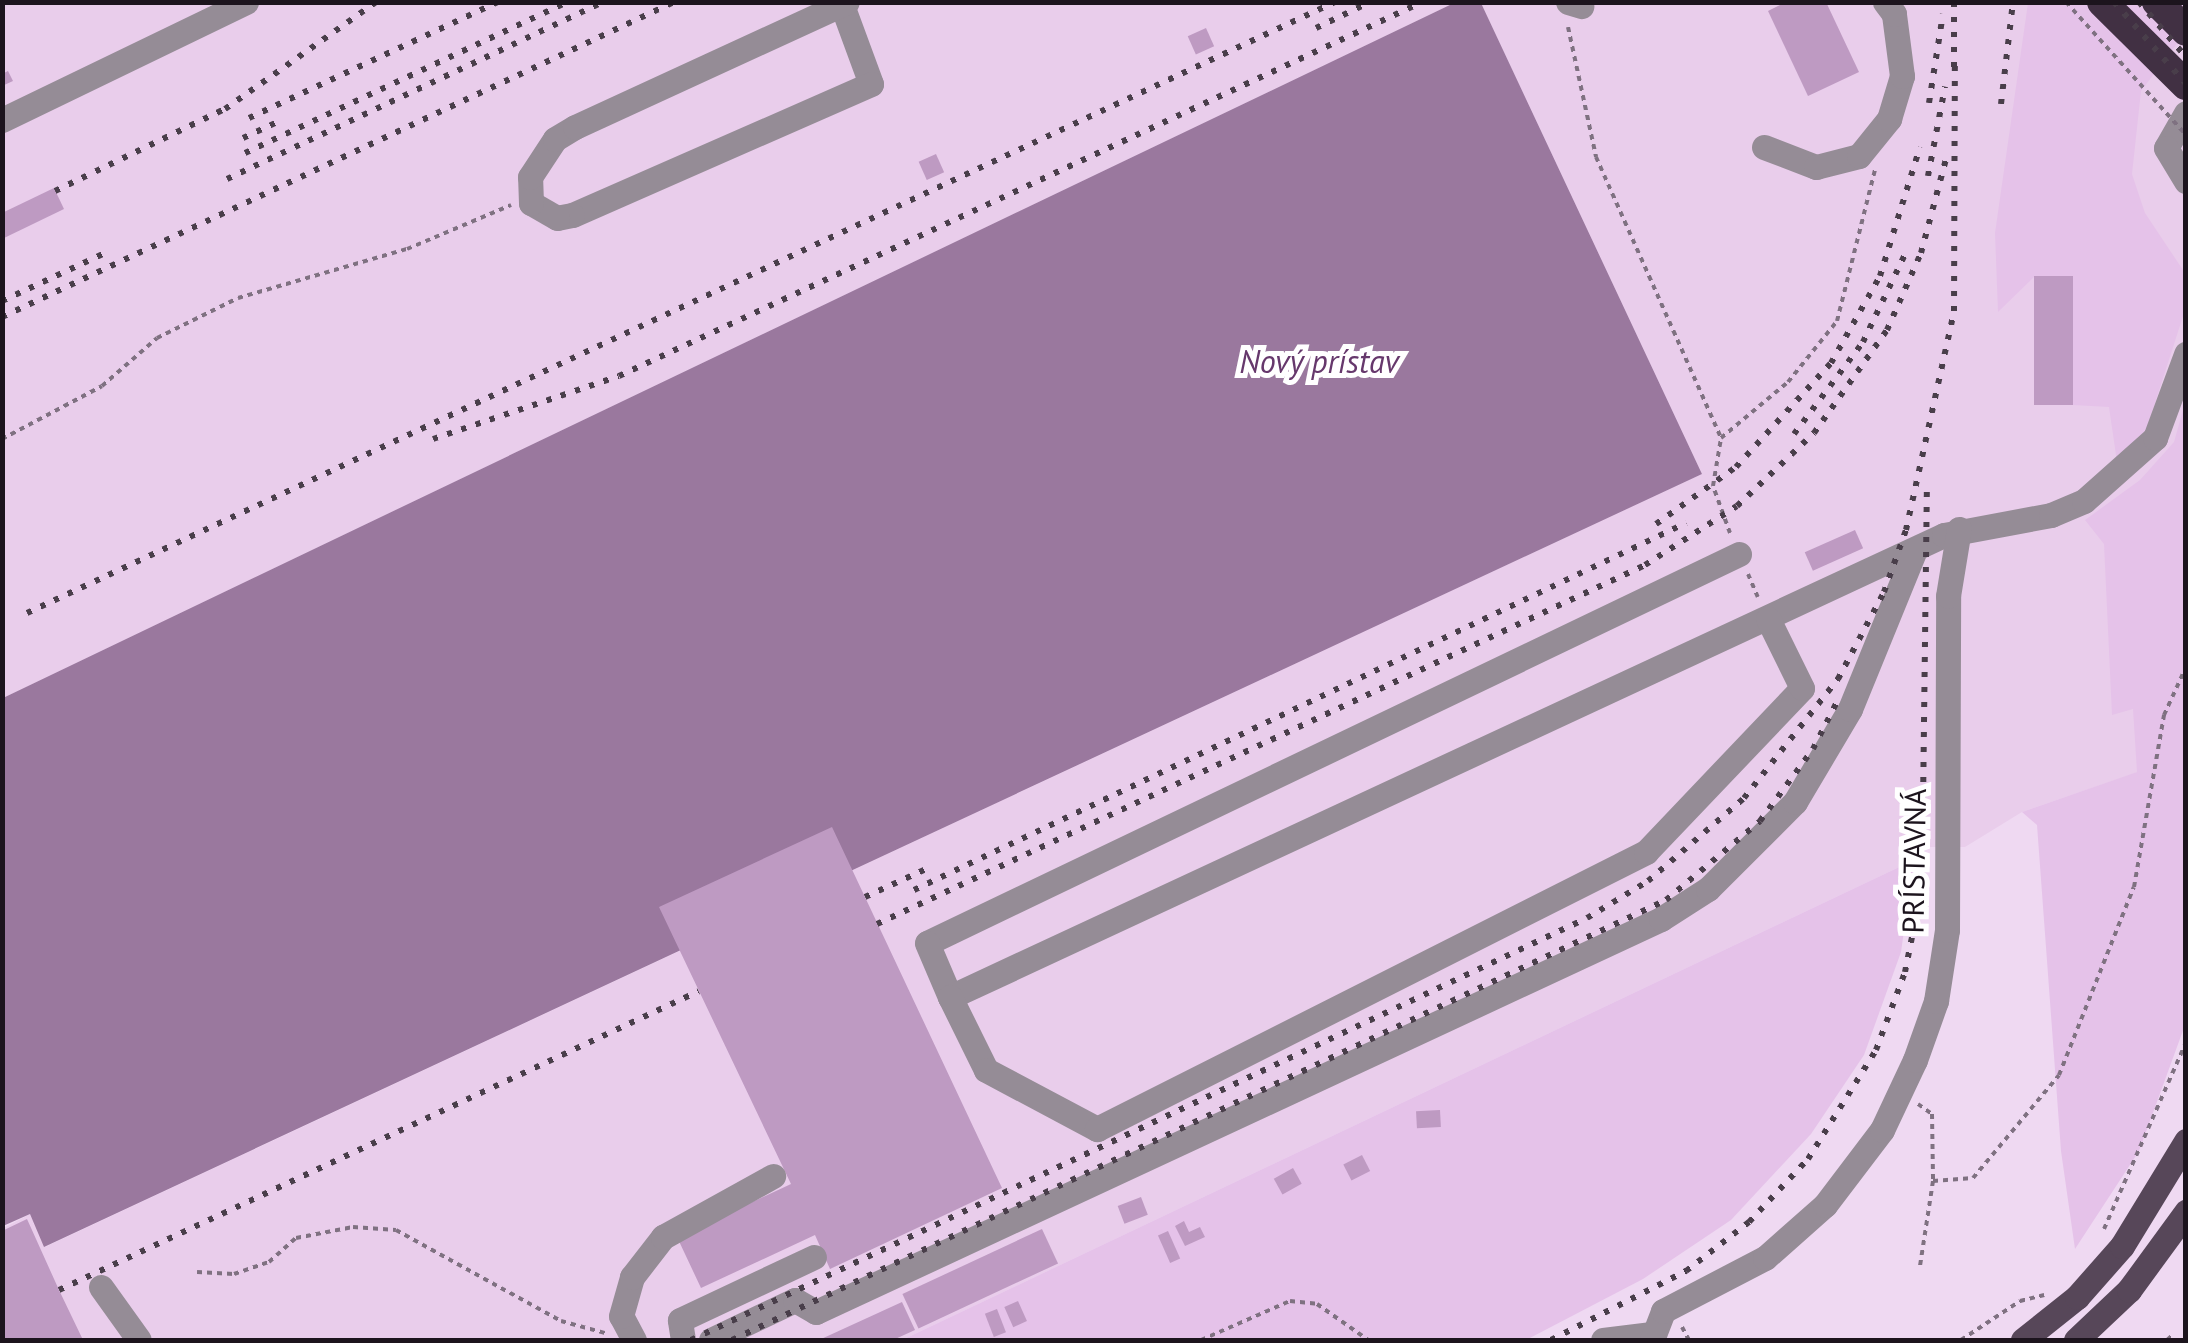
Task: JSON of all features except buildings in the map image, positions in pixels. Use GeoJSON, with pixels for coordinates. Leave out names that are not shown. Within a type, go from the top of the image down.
{"type":"FeatureCollection","features":[{"type":"Feature","properties":{"kind":"highway"},"geometry":{"type":"LineString","coordinates":[[2102,2],[2186,85]]}},
{"type":"Feature","properties":{"kind":"highway"},"geometry":{"type":"LineString","coordinates":[[2157,2],[2186,31]]}},
{"type":"Feature","properties":{"kind":"main road"},"geometry":{"type":"LineString","coordinates":[[2023,1340],[2077,1297],[2122,1246],[2186,1141]]}},
{"type":"Feature","properties":{"kind":"main road"},"geometry":{"type":"LineString","coordinates":[[2076,1340],[2128,1290],[2186,1212]]}},
{"type":"Feature","properties":{"kind":"street"},"geometry":{"type":"LineString","coordinates":[[2,120],[246,2]]}},
{"type":"Feature","properties":{"kind":"street"},"geometry":{"type":"LineString","coordinates":[[1764,147],[1816,167],[1858,156],[1889,120],[1902,76],[1894,14],[1884,2]]}},
{"type":"Feature","properties":{"kind":"street"},"geometry":{"type":"LineString","coordinates":[[844,4],[871,84],[572,215],[540,212],[531,190],[538,158],[576,127],[844,4]]}},
{"type":"Feature","properties":{"kind":"street"},"geometry":{"type":"LineString","coordinates":[[2186,113],[2166,148],[2186,181]]}},
{"type":"Feature","properties":{"kind":"street"},"geometry":{"type":"LineString","coordinates":[[950,996],[1960,529],[2052,515],[2122,473],[2155,438],[2186,354]]}},
{"type":"Feature","properties":{"kind":"street","name":"PRÍSTAVNÁ"},"geometry":{"type":"LineString","coordinates":[[1603,1340],[1652,1337],[1664,1312],[1715,1288],[1801,1230],[1864,1156],[1902,1092],[1936,1001],[1947,930],[1948,596],[1960,529]]}},
{"type":"Feature","properties":{"kind":"street"},"geometry":{"type":"LineString","coordinates":[[711,1340],[795,1300],[816,1312],[1662,919],[1708,889],[1795,802],[1850,708],[1915,550]]}},
{"type":"Feature","properties":{"kind":"street"},"geometry":{"type":"LineString","coordinates":[[1739,554],[926,943],[986,1070],[1098,1130],[1646,852],[1802,688],[1768,619]]}},
{"type":"Feature","properties":{"kind":"street"},"geometry":{"type":"LineString","coordinates":[[632,1337],[621,1316],[632,1277],[663,1237],[773,1176]]}},
{"type":"Feature","properties":{"kind":"street"},"geometry":{"type":"LineString","coordinates":[[683,1340],[680,1320],[814,1256]]}},
{"type":"Feature","properties":{"kind":"street"},"geometry":{"type":"LineString","coordinates":[[101,1287],[139,1340]]}},
{"type":"Feature","properties":{"kind":"path"},"geometry":{"type":"LineString","coordinates":[[2066,2],[2186,136]]}},
{"type":"Feature","properties":{"kind":"path"},"geometry":{"type":"LineString","coordinates":[[1572,9],[1596,158],[1721,438],[1713,486],[1768,619]]}},
{"type":"Feature","properties":{"kind":"path"},"geometry":{"type":"LineString","coordinates":[[1721,438],[1788,382],[1838,321],[1876,166]]}},
{"type":"Feature","properties":{"kind":"path"},"geometry":{"type":"LineString","coordinates":[[2,438],[102,386],[158,338],[238,298],[479,222],[531,190]]}},
{"type":"Feature","properties":{"kind":"path"},"geometry":{"type":"LineString","coordinates":[[1933,1182],[1973,1178],[2059,1075],[2134,887],[2164,715],[2186,667]]}},
{"type":"Feature","properties":{"kind":"path"},"geometry":{"type":"LineString","coordinates":[[2100,1239],[2186,1042]]}},
{"type":"Feature","properties":{"kind":"path"},"geometry":{"type":"LineString","coordinates":[[1902,1092],[1932,1114],[1933,1182],[1920,1266]]}},
{"type":"Feature","properties":{"kind":"path"},"geometry":{"type":"LineString","coordinates":[[197,1272],[234,1274],[268,1262],[296,1238],[353,1226],[396,1230],[562,1320],[594,1332],[632,1337]]}},
{"type":"Feature","properties":{"kind":"path"},"geometry":{"type":"LineString","coordinates":[[1962,1340],[2020,1301],[2044,1294]]}},
{"type":"Feature","properties":{"kind":"path"},"geometry":{"type":"LineString","coordinates":[[1201,1340],[1290,1301],[1316,1304],[1368,1340]]}},
{"type":"Feature","properties":{"kind":"path"},"geometry":{"type":"LineString","coordinates":[[2167,1340],[2174,1334]]}},
{"type":"Feature","properties":{"kind":"shaded area"},"geometry":{"type":"Polygon","coordinates":[[[3,3],[1454,3],[3,698],[3,3]]]}},
{"type":"Feature","properties":{"kind":"shaded area"},"geometry":{"type":"Polygon","coordinates":[[[1481,3],[2185,3],[2185,506],[2122,531],[2138,772],[2022,812],[1965,847],[1914,847],[1914,860],[902,1340],[3,1340],[2,1229],[30,1214],[45,1247],[1702,474],[1481,3]]]}},
{"type":"Feature","properties":{"kind":"shaded area"},"geometry":{"type":"Polygon","coordinates":[[[2028,3],[2185,3],[2185,33],[2141,91],[2132,174],[2145,213],[2185,273],[2185,310],[2147,428],[2117,462],[2109,407],[2073,405],[2073,277],[2034,277],[1998,312],[1995,233],[2028,3]]]}},
{"type":"Feature","properties":{"kind":"shaded area"},"geometry":{"type":"Polygon","coordinates":[[[2185,403],[2185,1025],[2139,1151],[2075,1249],[2061,1151],[2037,825],[2022,812],[2137,772],[2133,709],[2112,715],[2104,544],[2085,520],[2140,480],[2174,442],[2185,403]]]}},
{"type":"Feature","properties":{"kind":"shaded area"},"geometry":{"type":"Polygon","coordinates":[[[1914,860],[1901,952],[1864,1055],[1811,1134],[1731,1220],[1643,1279],[1526,1340],[902,1340],[1914,860]]]}},
{"type":"Feature","properties":{"kind":"water","name":"Nový prístav"},"geometry":{"type":"Polygon","coordinates":[[[1454,3],[1481,3],[1702,474],[44,1247],[30,1214],[3,1226],[3,698],[1454,3]]]}},
{"type":"Feature","properties":{"kind":"railway"},"geometry":{"type":"LineString","coordinates":[[55,191],[225,109],[376,2]]}},
{"type":"Feature","properties":{"kind":"railway"},"geometry":{"type":"LineString","coordinates":[[249,118],[498,2]]}},
{"type":"Feature","properties":{"kind":"railway"},"geometry":{"type":"LineString","coordinates":[[245,153],[567,2]]}},
{"type":"Feature","properties":{"kind":"railway"},"geometry":{"type":"LineString","coordinates":[[227,179],[603,2]]}},
{"type":"Feature","properties":{"kind":"railway"},"geometry":{"type":"LineString","coordinates":[[2,317],[674,2]]}},
{"type":"Feature","properties":{"kind":"railway"},"geometry":{"type":"LineString","coordinates":[[27,613],[1335,2]]}},
{"type":"Feature","properties":{"kind":"railway"},"geometry":{"type":"LineString","coordinates":[[1316,28],[1370,2]]}},
{"type":"Feature","properties":{"kind":"railway"},"geometry":{"type":"LineString","coordinates":[[433,439],[619,376],[1422,2]]}},
{"type":"Feature","properties":{"kind":"railway"},"geometry":{"type":"LineString","coordinates":[[1954,2],[1954,71]]}},
{"type":"Feature","properties":{"kind":"railway"},"geometry":{"type":"LineString","coordinates":[[2001,104],[2013,2]]}},
{"type":"Feature","properties":{"kind":"railway"},"geometry":{"type":"LineString","coordinates":[[2114,2],[2186,84]]}},
{"type":"Feature","properties":{"kind":"railway"},"geometry":{"type":"LineString","coordinates":[[2139,2],[2186,57]]}},
{"type":"Feature","properties":{"kind":"railway"},"geometry":{"type":"LineString","coordinates":[[1929,103],[1943,14]]}},
{"type":"Feature","properties":{"kind":"railway"},"geometry":{"type":"LineString","coordinates":[[691,1340],[1587,918],[1648,881],[1744,798],[1838,679],[1884,592],[1906,530],[1954,311],[1955,57]]}},
{"type":"Feature","properties":{"kind":"railway"},"geometry":{"type":"LineString","coordinates":[[1928,176],[1945,87]]}},
{"type":"Feature","properties":{"kind":"railway"},"geometry":{"type":"LineString","coordinates":[[243,138],[279,121]]}},
{"type":"Feature","properties":{"kind":"railway"},"geometry":{"type":"LineString","coordinates":[[1656,524],[1736,467],[1831,363],[1880,276],[1920,147]]}},
{"type":"Feature","properties":{"kind":"railway"},"geometry":{"type":"LineString","coordinates":[[877,924],[1645,565],[1737,506],[1814,433],[1887,330],[1921,253],[1947,155]]}},
{"type":"Feature","properties":{"kind":"railway"},"geometry":{"type":"LineString","coordinates":[[1794,434],[1863,342],[1908,248]]}},
{"type":"Feature","properties":{"kind":"railway"},"geometry":{"type":"LineString","coordinates":[[2,301],[107,252]]}},
{"type":"Feature","properties":{"kind":"railway"},"geometry":{"type":"LineString","coordinates":[[1551,1340],[1686,1271],[1749,1222],[1808,1159],[1876,1050],[1905,972],[1922,887],[1927,486]]}},
{"type":"Feature","properties":{"kind":"railway"},"geometry":{"type":"LineString","coordinates":[[914,890],[1686,523]]}},
{"type":"Feature","properties":{"kind":"railway"},"geometry":{"type":"LineString","coordinates":[[732,1340],[1666,900],[1760,821],[1813,749],[1839,698]]}},
{"type":"Feature","properties":{"kind":"railway"},"geometry":{"type":"LineString","coordinates":[[865,897],[928,868]]}},
{"type":"Feature","properties":{"kind":"railway"},"geometry":{"type":"LineString","coordinates":[[59,1290],[699,991]]}}]}
